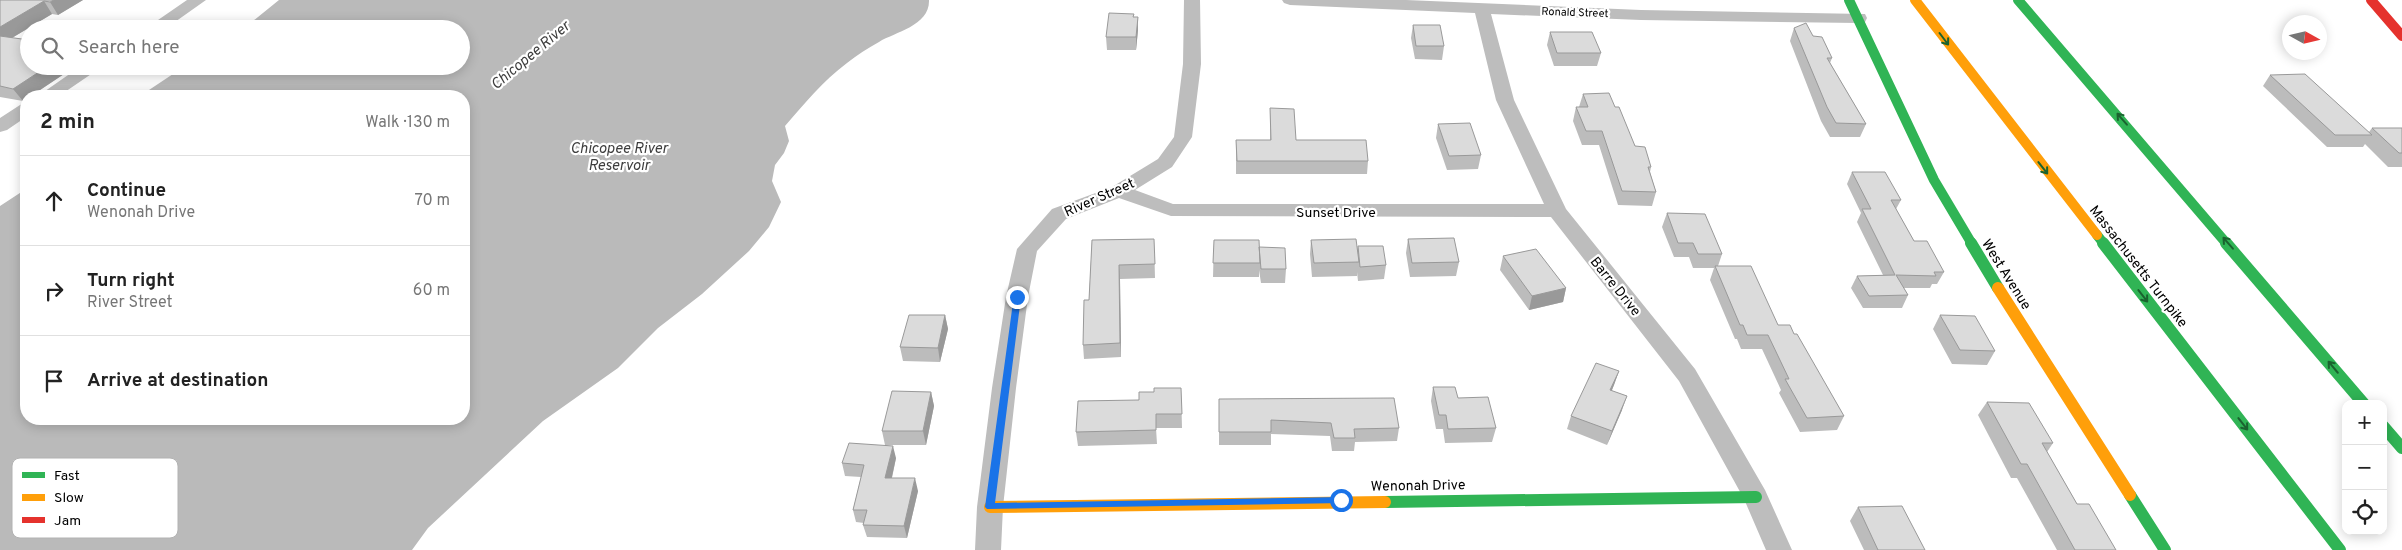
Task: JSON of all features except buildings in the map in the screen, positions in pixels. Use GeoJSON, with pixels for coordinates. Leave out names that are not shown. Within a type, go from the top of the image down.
{"type":"FeatureCollection","features":[{"type":"Feature","properties":{"kind":"main road","name":"West Avenue"},"geometry":{"type":"LineString","coordinates":[[1849,0],[1934,180],[1979,259],[2165,550]]}},
{"type":"Feature","properties":{"kind":"main road","name":"Massachusetts Turnpike"},"geometry":{"type":"LineString","coordinates":[[1915,0],[2340,550]]}},
{"type":"Feature","properties":{"kind":"main road"},"geometry":{"type":"LineString","coordinates":[[2018,0],[2361,400]]}},
{"type":"Feature","properties":{"kind":"main road"},"geometry":{"type":"LineString","coordinates":[[2371,0],[2402,36]]}},
{"type":"Feature","properties":{"kind":"main road"},"geometry":{"type":"LineString","coordinates":[[2387,431],[2402,448]]}},
{"type":"Feature","properties":{"kind":"main road","name":"Wenonah Drive"},"geometry":{"type":"LineString","coordinates":[[990,507],[1756,496]]}},
{"type":"Feature","properties":{"kind":"street"},"geometry":{"type":"LineString","coordinates":[[167,20],[198,0]]}},
{"type":"Feature","properties":{"kind":"street","name":"River Street"},"geometry":{"type":"LineString","coordinates":[[988,550],[990,507],[1004,388],[1017,297],[1027,249],[1060,214],[1119,191],[1165,163],[1183,137],[1192,64],[1192,0]]}},
{"type":"Feature","properties":{"kind":"street","name":"Ronald Street"},"geometry":{"type":"LineString","coordinates":[[1290,0],[1641,15],[1859,18]]}},
{"type":"Feature","properties":{"kind":"street","name":"Barre Drive"},"geometry":{"type":"LineString","coordinates":[[1482,9],[1505,100],[1557,211],[1686,375],[1756,496],[1779,550]]}},
{"type":"Feature","properties":{"kind":"street"},"geometry":{"type":"LineString","coordinates":[[56,90],[80,75]]}},
{"type":"Feature","properties":{"kind":"street"},"geometry":{"type":"LineString","coordinates":[[0,126],[20,113]]}},
{"type":"Feature","properties":{"kind":"street","name":"Sunset Drive"},"geometry":{"type":"LineString","coordinates":[[1119,191],[1171,210],[1557,211]]}},
{"type":"Feature","properties":{"kind":"water","name":"Chicopee River Reservoir"},"geometry":{"type":"Polygon","coordinates":[[[279,0],[929,0],[928,9],[918,22],[875,44],[838,70],[785,126],[789,141],[784,153],[775,165],[772,181],[781,202],[769,227],[749,251],[702,294],[658,328],[618,368],[543,421],[428,528],[412,550],[0,550],[0,206],[20,193],[20,425],[470,425],[470,90],[149,90],[172,75],[470,75],[470,20],[254,20],[279,0]]]}},
{"type":"Feature","properties":{"kind":"traffic: fast"},"geometry":{"type":"LineString","coordinates":[[1849,0],[1934,180],[1998,288]]}},
{"type":"Feature","properties":{"kind":"traffic: fast"},"geometry":{"type":"LineString","coordinates":[[2018,0],[2361,400]]}},
{"type":"Feature","properties":{"kind":"traffic: fast"},"geometry":{"type":"LineString","coordinates":[[2097,235],[2340,550]]}},
{"type":"Feature","properties":{"kind":"traffic: fast"},"geometry":{"type":"LineString","coordinates":[[2387,431],[2402,448]]}},
{"type":"Feature","properties":{"kind":"traffic: fast"},"geometry":{"type":"LineString","coordinates":[[2130,495],[2165,550]]}},
{"type":"Feature","properties":{"kind":"traffic: fast"},"geometry":{"type":"LineString","coordinates":[[1385,502],[1756,497]]}},
{"type":"Feature","properties":{"kind":"traffic: slow"},"geometry":{"type":"LineString","coordinates":[[1915,0],[2097,235]]}},
{"type":"Feature","properties":{"kind":"traffic: slow"},"geometry":{"type":"LineString","coordinates":[[1998,288],[2130,495]]}},
{"type":"Feature","properties":{"kind":"traffic: slow"},"geometry":{"type":"LineString","coordinates":[[990,507],[1385,502]]}},
{"type":"Feature","properties":{"kind":"traffic: jam"},"geometry":{"type":"LineString","coordinates":[[2371,0],[2402,36]]}},
{"type":"Feature","properties":{"kind":"route"},"geometry":{"type":"LineString","coordinates":[[1017,297],[990,507],[1341,500]]}},
{"type":"Feature","properties":{"kind":"water label","name":"Chicopee River"},"geometry":{"type":"Point","coordinates":[530,55]}}]}
